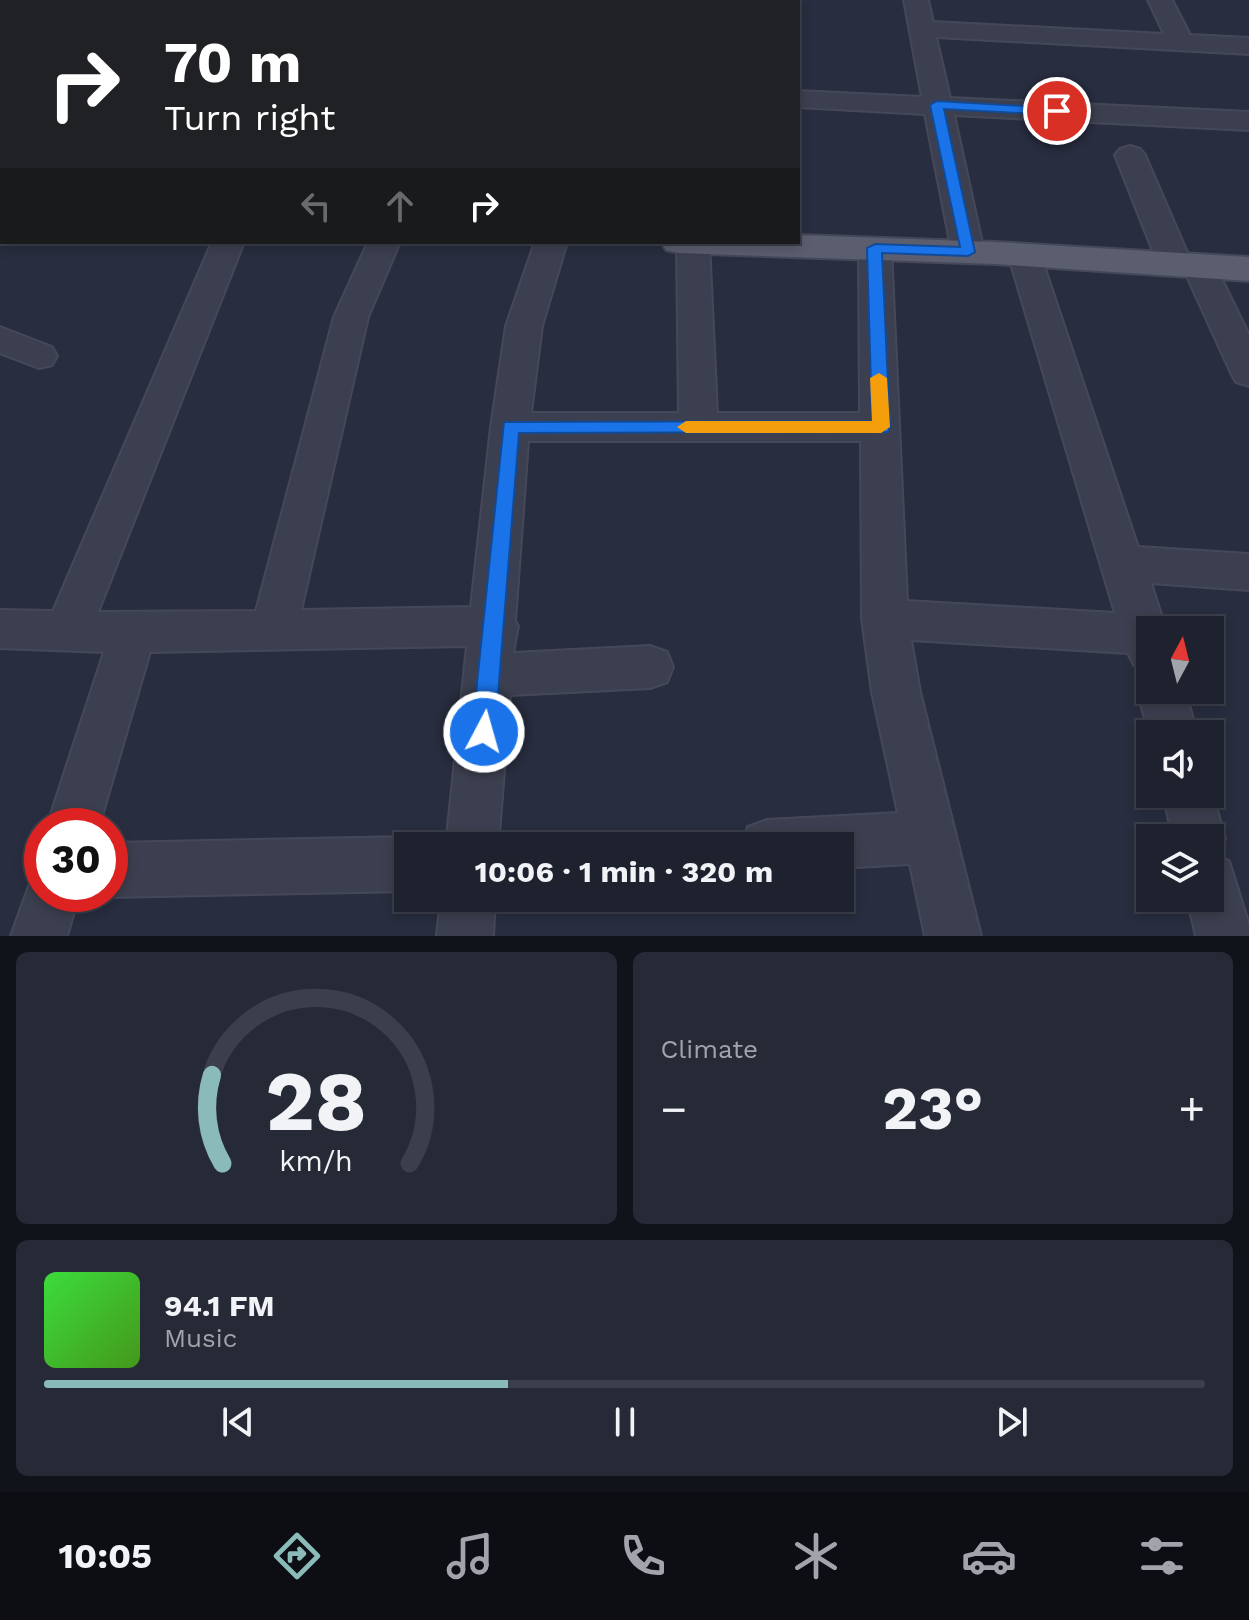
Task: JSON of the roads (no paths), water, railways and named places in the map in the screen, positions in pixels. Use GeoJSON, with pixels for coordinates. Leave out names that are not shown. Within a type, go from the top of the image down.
{"type":"FeatureCollection","features":[{"type":"Feature","properties":{"kind":"main road"},"geometry":{"type":"LineString","coordinates":[[769,244],[1024,254],[1249,269]]}},
{"type":"Feature","properties":{"kind":"street"},"geometry":{"type":"LineString","coordinates":[[916,0],[968,252]]}},
{"type":"Feature","properties":{"kind":"street"},"geometry":{"type":"LineString","coordinates":[[1160,0],[1181,42]]}},
{"type":"Feature","properties":{"kind":"street"},"geometry":{"type":"LineString","coordinates":[[922,29],[1249,46]]}},
{"type":"Feature","properties":{"kind":"street"},"geometry":{"type":"LineString","coordinates":[[800,99],[1249,121]]}},
{"type":"Feature","properties":{"kind":"street"},"geometry":{"type":"LineString","coordinates":[[1130,155],[1187,265],[1249,373]]}},
{"type":"Feature","properties":{"kind":"street"},"geometry":{"type":"LineString","coordinates":[[67,632],[227,244]]}},
{"type":"Feature","properties":{"kind":"street"},"geometry":{"type":"LineString","coordinates":[[273,631],[351,317],[383,244]]}},
{"type":"Feature","properties":{"kind":"street"},"geometry":{"type":"LineString","coordinates":[[473,832],[495,626],[510,427],[524,326],[550,244]]}},
{"type":"Feature","properties":{"kind":"street"},"geometry":{"type":"LineString","coordinates":[[693,244],[698,427]]}},
{"type":"Feature","properties":{"kind":"street"},"geometry":{"type":"LineString","coordinates":[[875,248],[885,619],[896,692],[953,936]]}},
{"type":"Feature","properties":{"kind":"street"},"geometry":{"type":"LineString","coordinates":[[1024,254],[1138,616]]}},
{"type":"Feature","properties":{"kind":"street"},"geometry":{"type":"LineString","coordinates":[[0,339],[39,356]]}},
{"type":"Feature","properties":{"kind":"street"},"geometry":{"type":"LineString","coordinates":[[510,427],[881,427]]}},
{"type":"Feature","properties":{"kind":"street"},"geometry":{"type":"LineString","coordinates":[[1122,564],[1249,572]]}},
{"type":"Feature","properties":{"kind":"street"},"geometry":{"type":"LineString","coordinates":[[885,619],[1136,642]]}},
{"type":"Feature","properties":{"kind":"street"},"geometry":{"type":"LineString","coordinates":[[0,629],[133,633],[495,626]]}},
{"type":"Feature","properties":{"kind":"street"},"geometry":{"type":"LineString","coordinates":[[79,808],[133,633]]}},
{"type":"Feature","properties":{"kind":"street"},"geometry":{"type":"LineString","coordinates":[[489,675],[650,667]]}},
{"type":"Feature","properties":{"kind":"street"},"geometry":{"type":"LineString","coordinates":[[854,841],[930,837]]}},
{"type":"Feature","properties":{"kind":"street"},"geometry":{"type":"LineString","coordinates":[[128,870],[394,864]]}},
{"type":"Feature","properties":{"kind":"street"},"geometry":{"type":"LineString","coordinates":[[39,936],[46,912]]}},
{"type":"Feature","properties":{"kind":"street"},"geometry":{"type":"LineString","coordinates":[[465,936],[467,912]]}},
{"type":"Feature","properties":{"kind":"street"},"geometry":{"type":"LineString","coordinates":[[1218,912],[1224,936]]}}]}
